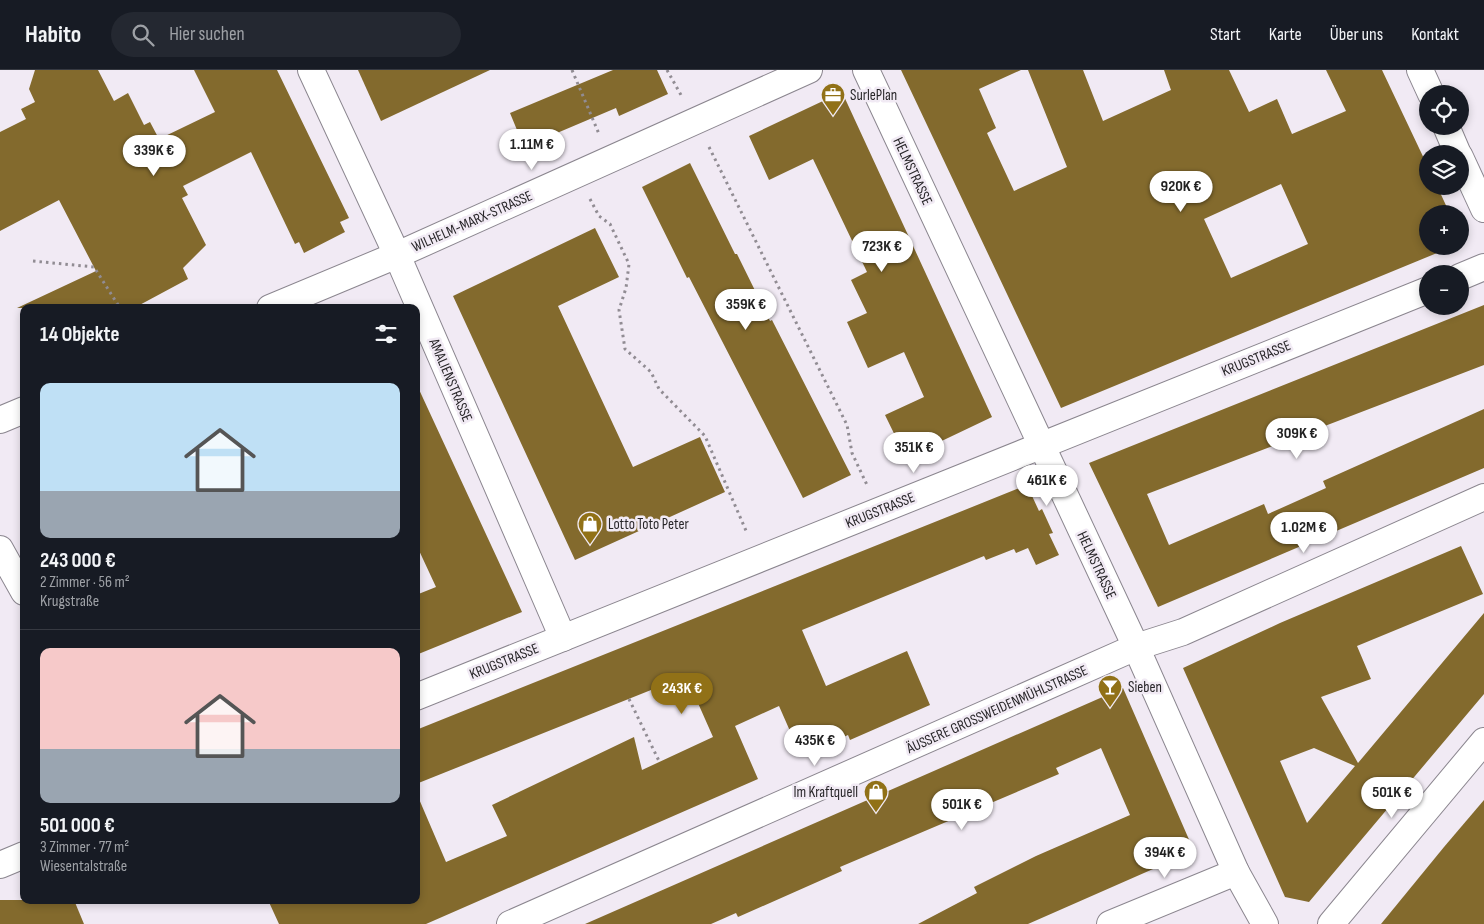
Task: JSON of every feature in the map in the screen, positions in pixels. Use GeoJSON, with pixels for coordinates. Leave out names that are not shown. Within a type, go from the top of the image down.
{"type":"FeatureCollection","features":[{"type":"Feature","properties":{"kind":"street","name":"AMALIENSTRASSE"},"geometry":{"type":"LineString","coordinates":[[311,70],[418,304]]}},
{"type":"Feature","properties":{"kind":"street","name":"WILHELM-MARX-STRASSE"},"geometry":{"type":"LineString","coordinates":[[280,304],[397,255],[809,70]]}},
{"type":"Feature","properties":{"kind":"street","name":"HELMSTRASSE"},"geometry":{"type":"LineString","coordinates":[[866,70],[1136,647],[1236,872],[1265,924]]}},
{"type":"Feature","properties":{"kind":"street"},"geometry":{"type":"LineString","coordinates":[[1420,70],[1427,85]]}},
{"type":"Feature","properties":{"kind":"street"},"geometry":{"type":"LineString","coordinates":[[1469,177],[1484,209]]}},
{"type":"Feature","properties":{"kind":"street"},"geometry":{"type":"LineString","coordinates":[[1469,273],[1484,267]]}},
{"type":"Feature","properties":{"kind":"street","name":"KRUGSTRASSE"},"geometry":{"type":"LineString","coordinates":[[420,695],[1419,294]]}},
{"type":"Feature","properties":{"kind":"street","name":"AMALIENSTRASSE"},"geometry":{"type":"LineString","coordinates":[[420,308],[563,638]]}},
{"type":"Feature","properties":{"kind":"street"},"geometry":{"type":"LineString","coordinates":[[0,420],[20,412]]}},
{"type":"Feature","properties":{"kind":"street","name":"ÄUSSERE GROSSWEIDENMÜHLSTRASSE"},"geometry":{"type":"LineString","coordinates":[[510,924],[1136,647],[1183,632],[1484,497]]}},
{"type":"Feature","properties":{"kind":"street"},"geometry":{"type":"LineString","coordinates":[[0,549],[20,585]]}},
{"type":"Feature","properties":{"kind":"street"},"geometry":{"type":"LineString","coordinates":[[1331,924],[1484,741]]}},
{"type":"Feature","properties":{"kind":"street"},"geometry":{"type":"LineString","coordinates":[[0,865],[20,857]]}},
{"type":"Feature","properties":{"kind":"street"},"geometry":{"type":"LineString","coordinates":[[1110,924],[1236,872]]}},
{"type":"Feature","properties":{"kind":"path"},"geometry":{"type":"LineString","coordinates":[[572,70],[609,160]]}},
{"type":"Feature","properties":{"kind":"path"},"geometry":{"type":"LineString","coordinates":[[696,120],[847,425],[856,461]]}},
{"type":"Feature","properties":{"kind":"path"},"geometry":{"type":"LineString","coordinates":[[577,174],[598,216],[610,224],[629,264],[626,288],[619,310],[625,349],[651,372],[659,389],[705,436],[758,559]]}},
{"type":"Feature","properties":{"kind":"path"},"geometry":{"type":"LineString","coordinates":[[33,261],[94,267],[117,304]]}},
{"type":"Feature","properties":{"kind":"path"},"geometry":{"type":"LineString","coordinates":[[629,699],[659,761]]}},
{"type":"Feature","properties":{"kind":"building"},"geometry":{"type":"Polygon","coordinates":[[[35,70],[98,70],[114,101],[128,93],[144,125],[150,122],[159,139],[215,112],[194,70],[277,70],[349,218],[340,222],[345,232],[304,253],[299,242],[295,244],[251,152],[183,186],[188,195],[182,198],[206,245],[183,268],[188,279],[141,304],[26,304],[96,271],[59,200],[0,231],[0,132],[26,119],[21,109],[35,102],[29,89],[35,70]]]}},
{"type":"Feature","properties":{"kind":"building"},"geometry":{"type":"Polygon","coordinates":[[[358,70],[490,70],[381,121],[358,70]]]}},
{"type":"Feature","properties":{"kind":"building"},"geometry":{"type":"Polygon","coordinates":[[[613,70],[657,70],[668,94],[619,116],[616,108],[524,147],[510,113],[613,70]]]}},
{"type":"Feature","properties":{"kind":"building"},"geometry":{"type":"Polygon","coordinates":[[[901,70],[1021,70],[979,89],[996,128],[987,133],[1014,191],[1067,167],[1028,70],[1083,70],[1103,121],[1171,90],[1164,70],[1229,70],[1249,112],[1277,99],[1292,134],[1346,111],[1326,70],[1382,70],[1419,148],[1419,195],[1441,195],[1446,205],[1419,205],[1419,255],[1432,255],[1061,408],[901,70]],[[1281,184],[1204,219],[1231,278],[1308,244],[1281,184]]]}},
{"type":"Feature","properties":{"kind":"building"},"geometry":{"type":"Polygon","coordinates":[[[842,92],[992,417],[906,458],[885,415],[924,397],[904,352],[868,368],[847,322],[867,313],[851,280],[867,272],[813,159],[769,180],[749,136],[842,92]]]}},
{"type":"Feature","properties":{"kind":"building"},"geometry":{"type":"Polygon","coordinates":[[[690,163],[735,254],[737,254],[770,321],[772,320],[851,475],[803,498],[689,277],[687,278],[642,187],[690,163]]]}},
{"type":"Feature","properties":{"kind":"building"},"geometry":{"type":"Polygon","coordinates":[[[595,228],[619,277],[558,306],[633,467],[700,437],[725,492],[575,560],[453,296],[595,228]]]}},
{"type":"Feature","properties":{"kind":"building"},"geometry":{"type":"Polygon","coordinates":[[[1484,305],[1484,365],[1147,494],[1169,545],[1264,504],[1268,514],[1326,488],[1323,481],[1484,409],[1484,468],[1158,607],[1089,463],[1459,315],[1469,315],[1469,311],[1484,305]]]}},
{"type":"Feature","properties":{"kind":"building"},"geometry":{"type":"Polygon","coordinates":[[[420,392],[522,612],[420,653],[420,593],[436,587],[420,553],[420,392]]]}},
{"type":"Feature","properties":{"kind":"building"},"geometry":{"type":"Polygon","coordinates":[[[1027,485],[1039,511],[1042,509],[1053,533],[1049,534],[1059,555],[1036,565],[1028,548],[1016,553],[1014,549],[986,560],[984,556],[802,630],[826,686],[907,651],[930,705],[850,740],[848,735],[801,756],[779,706],[735,726],[758,779],[426,924],[279,924],[270,904],[420,904],[420,801],[446,862],[507,836],[492,805],[634,737],[642,770],[713,737],[686,676],[420,782],[420,728],[1027,485]]]}},
{"type":"Feature","properties":{"kind":"building"},"geometry":{"type":"Polygon","coordinates":[[[1461,546],[1483,594],[1357,646],[1371,679],[1321,697],[1358,763],[1484,613],[1484,694],[1309,902],[1285,897],[1183,668],[1280,623],[1461,546]],[[1314,748],[1280,761],[1307,823],[1355,766],[1314,748]]]}},
{"type":"Feature","properties":{"kind":"building"},"geometry":{"type":"Polygon","coordinates":[[[1123,688],[1194,851],[1028,924],[918,924],[977,893],[974,887],[1036,856],[1130,815],[1101,748],[1056,768],[1059,774],[840,867],[842,871],[738,917],[736,913],[711,924],[585,924],[1123,688]]]}},
{"type":"Feature","properties":{"kind":"building"},"geometry":{"type":"Polygon","coordinates":[[[1484,800],[1484,924],[1381,924],[1444,847],[1484,800]]]}},
{"type":"Feature","properties":{"kind":"building"},"geometry":{"type":"Polygon","coordinates":[[[0,900],[20,900],[20,904],[76,904],[84,924],[0,924],[0,900]]]}},
{"type":"Feature","properties":{"kind":"place","name":"SurlePlan"},"geometry":{"type":"Point","coordinates":[833,116]}},
{"type":"Feature","properties":{"kind":"place","name":"Lotto Toto Peter"},"geometry":{"type":"Point","coordinates":[590,545]}},
{"type":"Feature","properties":{"kind":"place","name":"Sieben"},"geometry":{"type":"Point","coordinates":[1110,708]}},
{"type":"Feature","properties":{"kind":"place","name":"Im Kraftquell"},"geometry":{"type":"Point","coordinates":[876,813]}}]}
